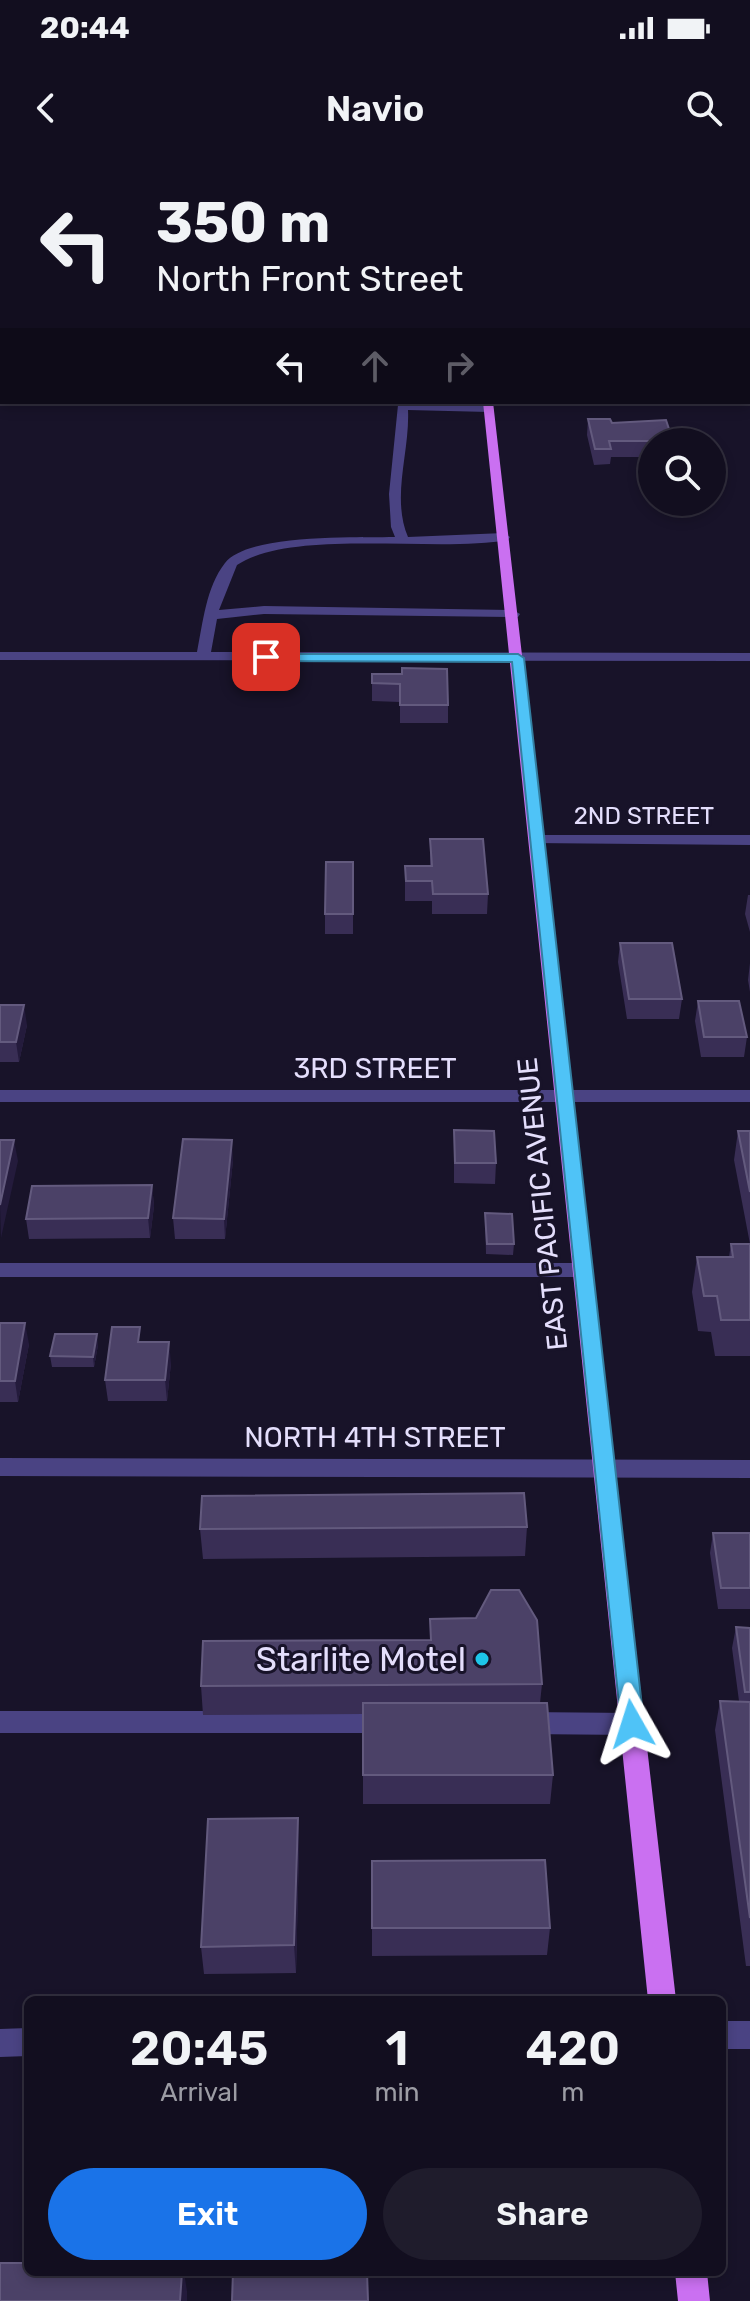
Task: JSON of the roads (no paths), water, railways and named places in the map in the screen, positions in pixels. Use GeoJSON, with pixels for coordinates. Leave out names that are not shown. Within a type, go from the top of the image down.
{"type":"FeatureCollection","features":[{"type":"Feature","properties":{"kind":"main road","name":"EAST PACIFIC AVENUE"},"geometry":{"type":"LineString","coordinates":[[489,406],[662,1996]]}},
{"type":"Feature","properties":{"kind":"main road"},"geometry":{"type":"LineString","coordinates":[[691,2276],[694,2301]]}},
{"type":"Feature","properties":{"kind":"street"},"geometry":{"type":"LineString","coordinates":[[403,541],[396,530],[396,480],[404,419],[402,405],[489,406]]}},
{"type":"Feature","properties":{"kind":"street"},"geometry":{"type":"LineString","coordinates":[[203,657],[216,599],[233,561],[249,551],[293,544],[504,537]]}},
{"type":"Feature","properties":{"kind":"street"},"geometry":{"type":"LineString","coordinates":[[213,615],[264,610],[513,614]]}},
{"type":"Feature","properties":{"kind":"street"},"geometry":{"type":"LineString","coordinates":[[0,656],[750,657]]}},
{"type":"Feature","properties":{"kind":"street","name":"2ND STREET"},"geometry":{"type":"LineString","coordinates":[[538,840],[750,840]]}},
{"type":"Feature","properties":{"kind":"street","name":"3RD STREET"},"geometry":{"type":"LineString","coordinates":[[0,1096],[750,1096]]}},
{"type":"Feature","properties":{"kind":"street"},"geometry":{"type":"LineString","coordinates":[[0,1270],[584,1270]]}},
{"type":"Feature","properties":{"kind":"street","name":"NORTH 4TH STREET"},"geometry":{"type":"LineString","coordinates":[[0,1467],[750,1469]]}},
{"type":"Feature","properties":{"kind":"street"},"geometry":{"type":"LineString","coordinates":[[0,1722],[409,1722]]}},
{"type":"Feature","properties":{"kind":"street"},"geometry":{"type":"LineString","coordinates":[[505,1723],[632,1724]]}},
{"type":"Feature","properties":{"kind":"street"},"geometry":{"type":"LineString","coordinates":[[726,2035],[750,2035]]}},
{"type":"Feature","properties":{"kind":"street"},"geometry":{"type":"LineString","coordinates":[[0,2043],[24,2042]]}},
{"type":"Feature","properties":{"kind":"place","name":"Starlite Motel"},"geometry":{"type":"Point","coordinates":[482,1659]}}]}
